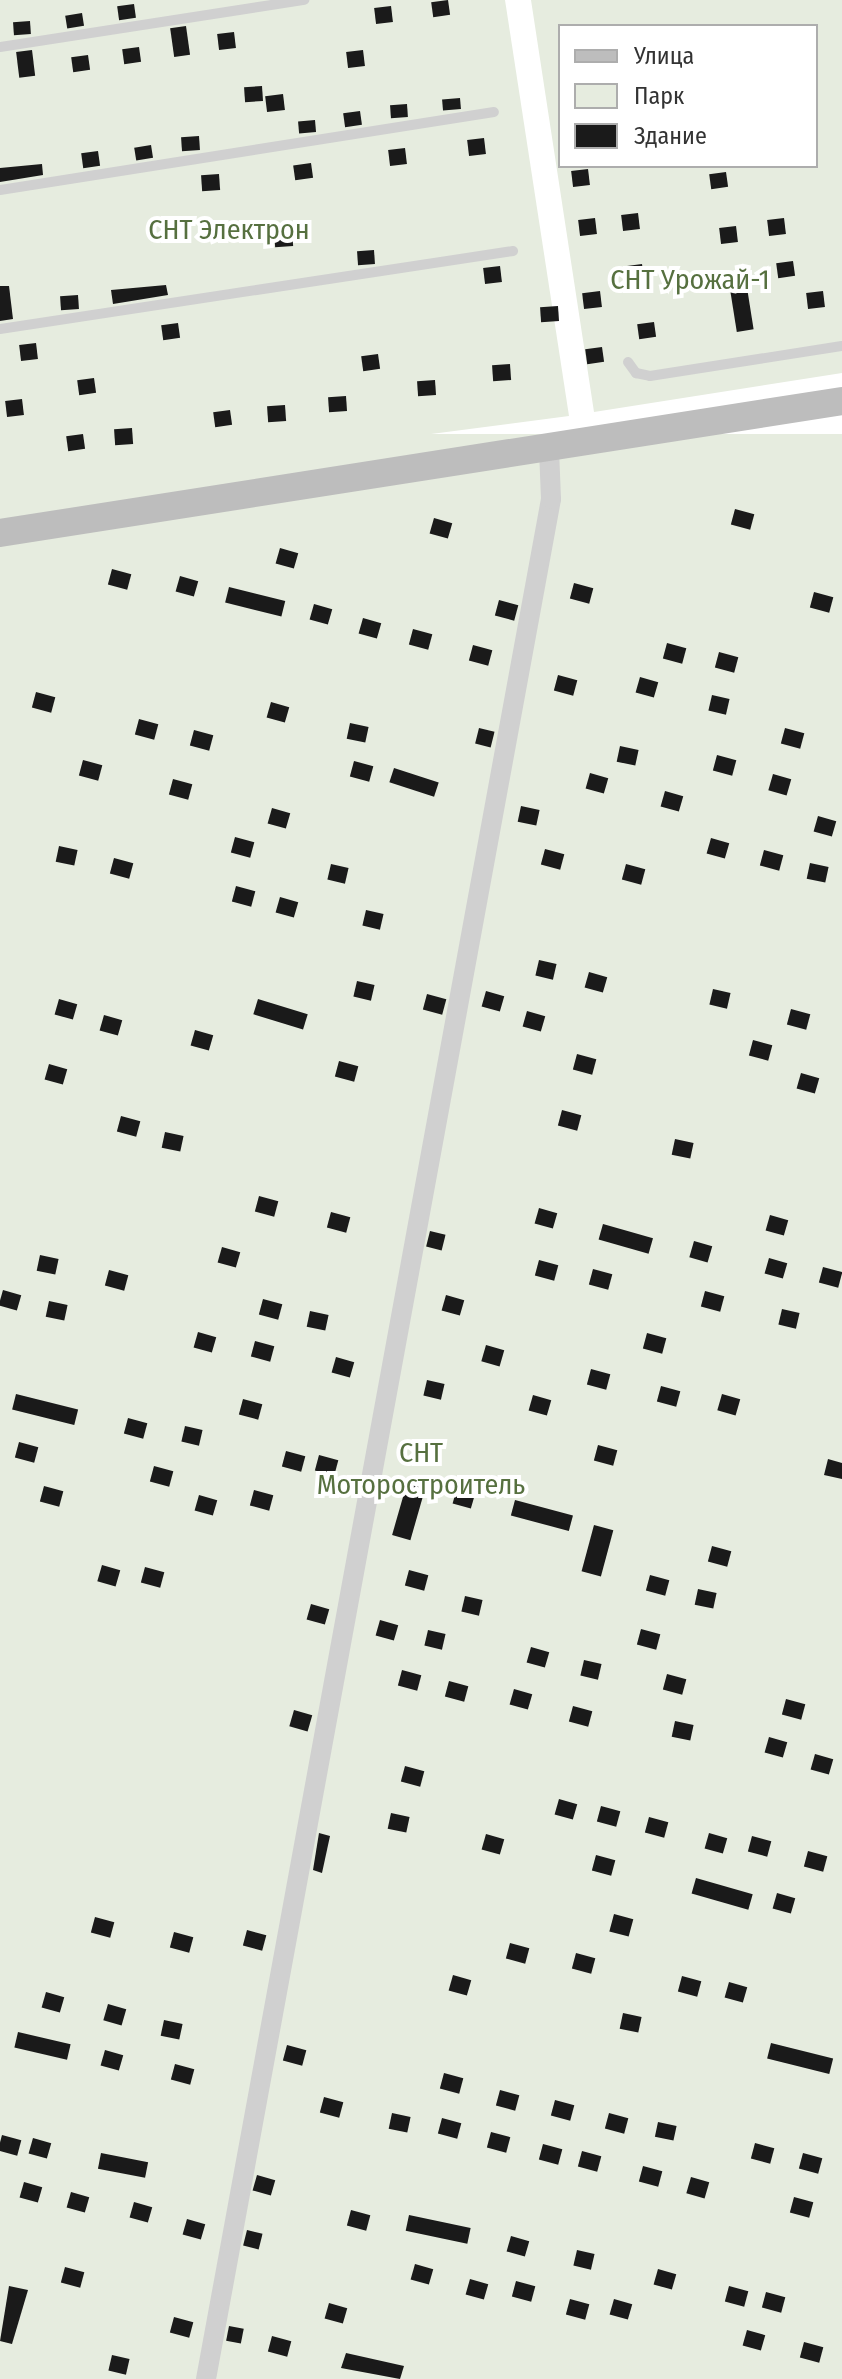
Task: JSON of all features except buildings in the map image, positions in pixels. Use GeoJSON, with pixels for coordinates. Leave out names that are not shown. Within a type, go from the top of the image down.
{"type":"FeatureCollection","features":[{"type":"Feature","properties":{"kind":"street"},"geometry":{"type":"LineString","coordinates":[[0,533],[842,401]]}},
{"type":"Feature","properties":{"kind":"street"},"geometry":{"type":"LineString","coordinates":[[206,2379],[551,499],[549,449]]}},
{"type":"Feature","properties":{"kind":"lane"},"geometry":{"type":"LineString","coordinates":[[0,47],[304,0]]}},
{"type":"Feature","properties":{"kind":"lane"},"geometry":{"type":"LineString","coordinates":[[0,190],[494,112]]}},
{"type":"Feature","properties":{"kind":"lane"},"geometry":{"type":"LineString","coordinates":[[0,329],[513,251]]}},
{"type":"Feature","properties":{"kind":"lane"},"geometry":{"type":"LineString","coordinates":[[628,362],[636,373],[650,376],[842,346]]}},
{"type":"Feature","properties":{"kind":"green space","name":"СНТ Электрон"},"geometry":{"type":"Polygon","coordinates":[[[0,0],[505,0],[569,416],[0,490],[0,0]]]}},
{"type":"Feature","properties":{"kind":"green space","name":"СНТ Урожай-1"},"geometry":{"type":"Polygon","coordinates":[[[531,0],[842,0],[842,373],[594,412],[531,0]]]}},
{"type":"Feature","properties":{"kind":"green space","name":"СНТ Моторостроитель"},"geometry":{"type":"Polygon","coordinates":[[[0,434],[842,434],[842,2379],[0,2379],[0,434]]]}}]}
